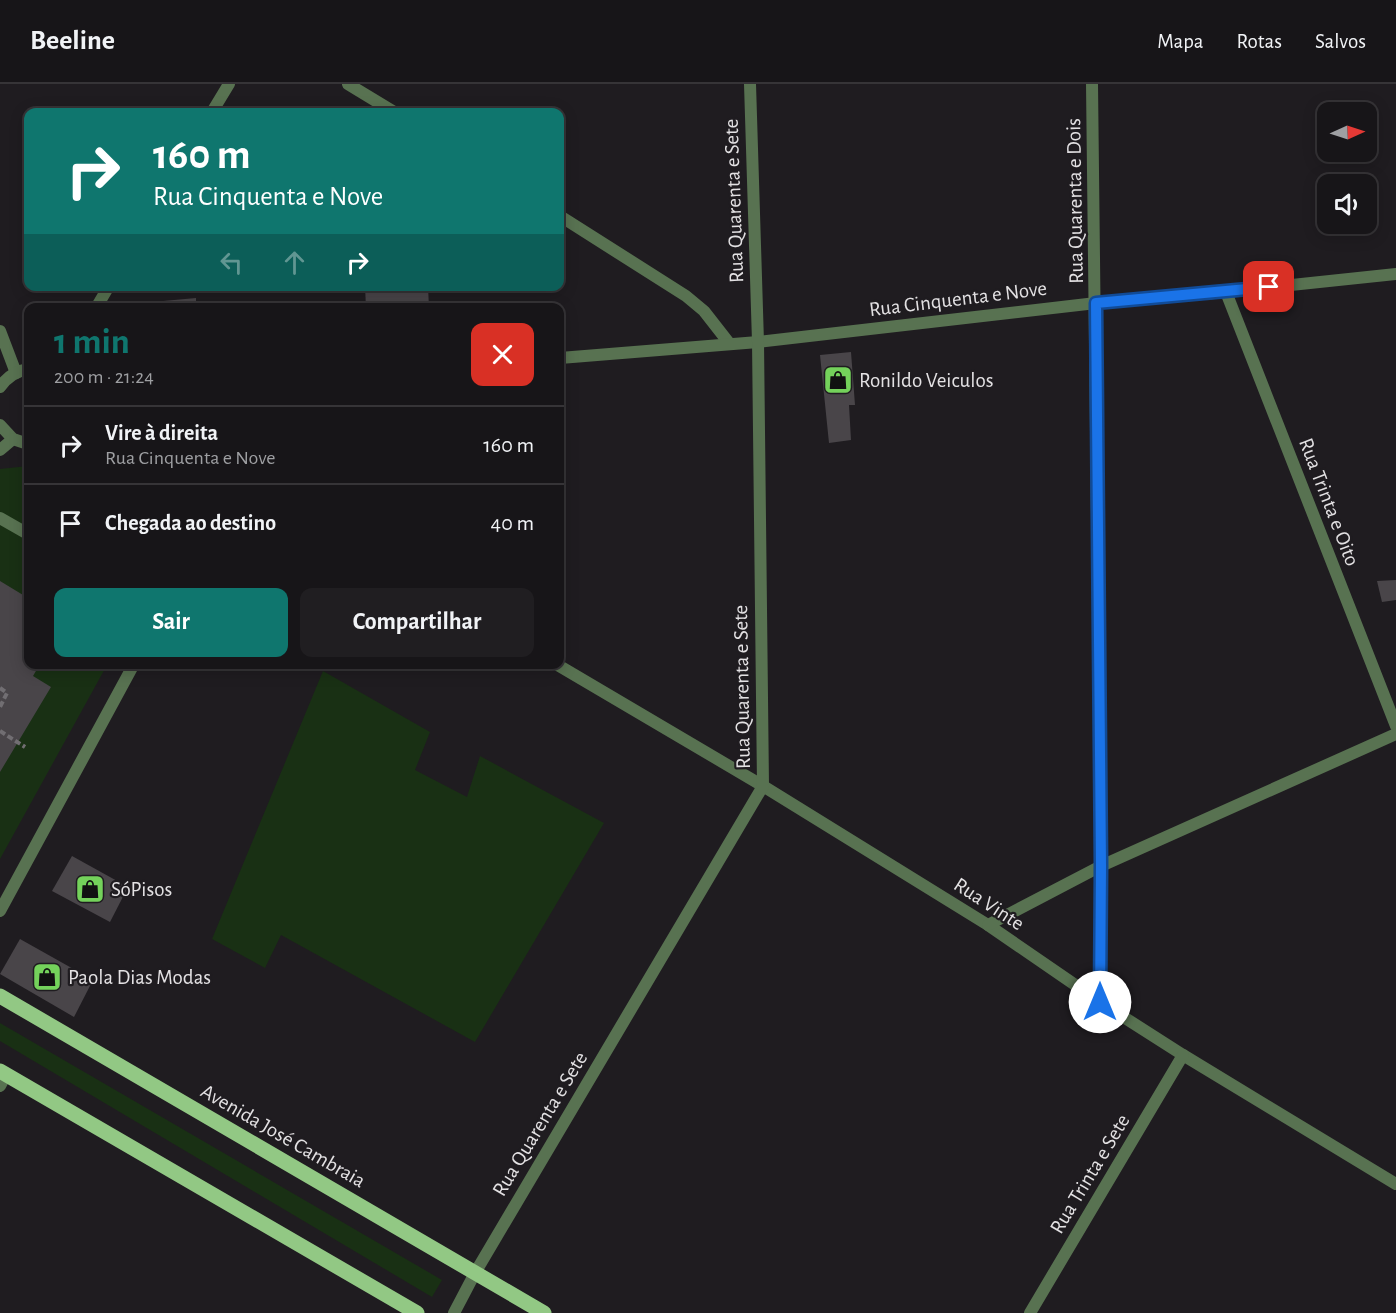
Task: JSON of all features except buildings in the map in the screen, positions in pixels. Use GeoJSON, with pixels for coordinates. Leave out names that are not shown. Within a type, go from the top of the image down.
{"type":"FeatureCollection","features":[{"type":"Feature","properties":{"kind":"main road","name":"Avenida José Cambraia"},"geometry":{"type":"LineString","coordinates":[[0,996],[544,1313]]}},
{"type":"Feature","properties":{"kind":"main road"},"geometry":{"type":"LineString","coordinates":[[2,1077],[417,1313]]}},
{"type":"Feature","properties":{"kind":"street"},"geometry":{"type":"LineString","coordinates":[[214,108],[229,84]]}},
{"type":"Feature","properties":{"kind":"street"},"geometry":{"type":"LineString","coordinates":[[348,84],[387,108]]}},
{"type":"Feature","properties":{"kind":"street","name":"Rua Quarenta e Sete"},"geometry":{"type":"LineString","coordinates":[[454,1313],[475,1273],[763,786],[758,342],[750,84]]}},
{"type":"Feature","properties":{"kind":"street","name":"Rua Quarenta e Dois"},"geometry":{"type":"LineString","coordinates":[[1092,84],[1101,866],[1100,1002]]}},
{"type":"Feature","properties":{"kind":"street"},"geometry":{"type":"LineString","coordinates":[[564,219],[686,296],[704,311],[729,344]]}},
{"type":"Feature","properties":{"kind":"street","name":"Rua Cinquenta e Nove"},"geometry":{"type":"LineString","coordinates":[[564,358],[758,342],[1096,303],[1396,274]]}},
{"type":"Feature","properties":{"kind":"street","name":"Rua Trinta e Oito"},"geometry":{"type":"LineString","coordinates":[[1226,292],[1396,726]]}},
{"type":"Feature","properties":{"kind":"street"},"geometry":{"type":"LineString","coordinates":[[1,336],[16,373]]}},
{"type":"Feature","properties":{"kind":"street"},"geometry":{"type":"LineString","coordinates":[[0,387],[10,376],[24,370]]}},
{"type":"Feature","properties":{"kind":"street"},"geometry":{"type":"LineString","coordinates":[[0,425],[13,439],[24,443]]}},
{"type":"Feature","properties":{"kind":"street"},"geometry":{"type":"LineString","coordinates":[[0,450],[13,439]]}},
{"type":"Feature","properties":{"kind":"street"},"geometry":{"type":"LineString","coordinates":[[0,518],[24,532]]}},
{"type":"Feature","properties":{"kind":"street"},"geometry":{"type":"LineString","coordinates":[[0,911],[131,669]]}},
{"type":"Feature","properties":{"kind":"street","name":"Rua Vinte"},"geometry":{"type":"LineString","coordinates":[[564,669],[763,786],[988,926],[1183,1055],[1396,1184]]}},
{"type":"Feature","properties":{"kind":"street"},"geometry":{"type":"LineString","coordinates":[[988,926],[1101,866],[1396,734]]}},
{"type":"Feature","properties":{"kind":"street","name":"Rua Trinta e Sete"},"geometry":{"type":"LineString","coordinates":[[1030,1313],[1183,1055]]}},
{"type":"Feature","properties":{"kind":"path"},"geometry":{"type":"LineString","coordinates":[[0,688],[8,693],[0,707]]}},
{"type":"Feature","properties":{"kind":"path"},"geometry":{"type":"LineString","coordinates":[[0,731],[25,747]]}},
{"type":"Feature","properties":{"kind":"green space"},"geometry":{"type":"Polygon","coordinates":[[[24,466],[24,669],[105,669],[0,859],[0,469],[24,466]]]}},
{"type":"Feature","properties":{"kind":"green space"},"geometry":{"type":"Polygon","coordinates":[[[323,671],[430,732],[415,770],[467,797],[480,756],[604,823],[475,1042],[281,935],[265,968],[212,939],[323,671]]]}},
{"type":"Feature","properties":{"kind":"green space"},"geometry":{"type":"Polygon","coordinates":[[[0,1023],[442,1280],[432,1297],[0,1041],[0,1023]]]}},
{"type":"Feature","properties":{"kind":"place","name":"Ronildo Veiculos"},"geometry":{"type":"Point","coordinates":[838,380]}},
{"type":"Feature","properties":{"kind":"place","name":"SóPisos"},"geometry":{"type":"Point","coordinates":[90,889]}},
{"type":"Feature","properties":{"kind":"place","name":"Paola Dias Modas"},"geometry":{"type":"Point","coordinates":[47,977]}},
{"type":"Feature","properties":{"kind":"route"},"geometry":{"type":"LineString","coordinates":[[1100,1002],[1096,303],[1269,287]]}}]}
